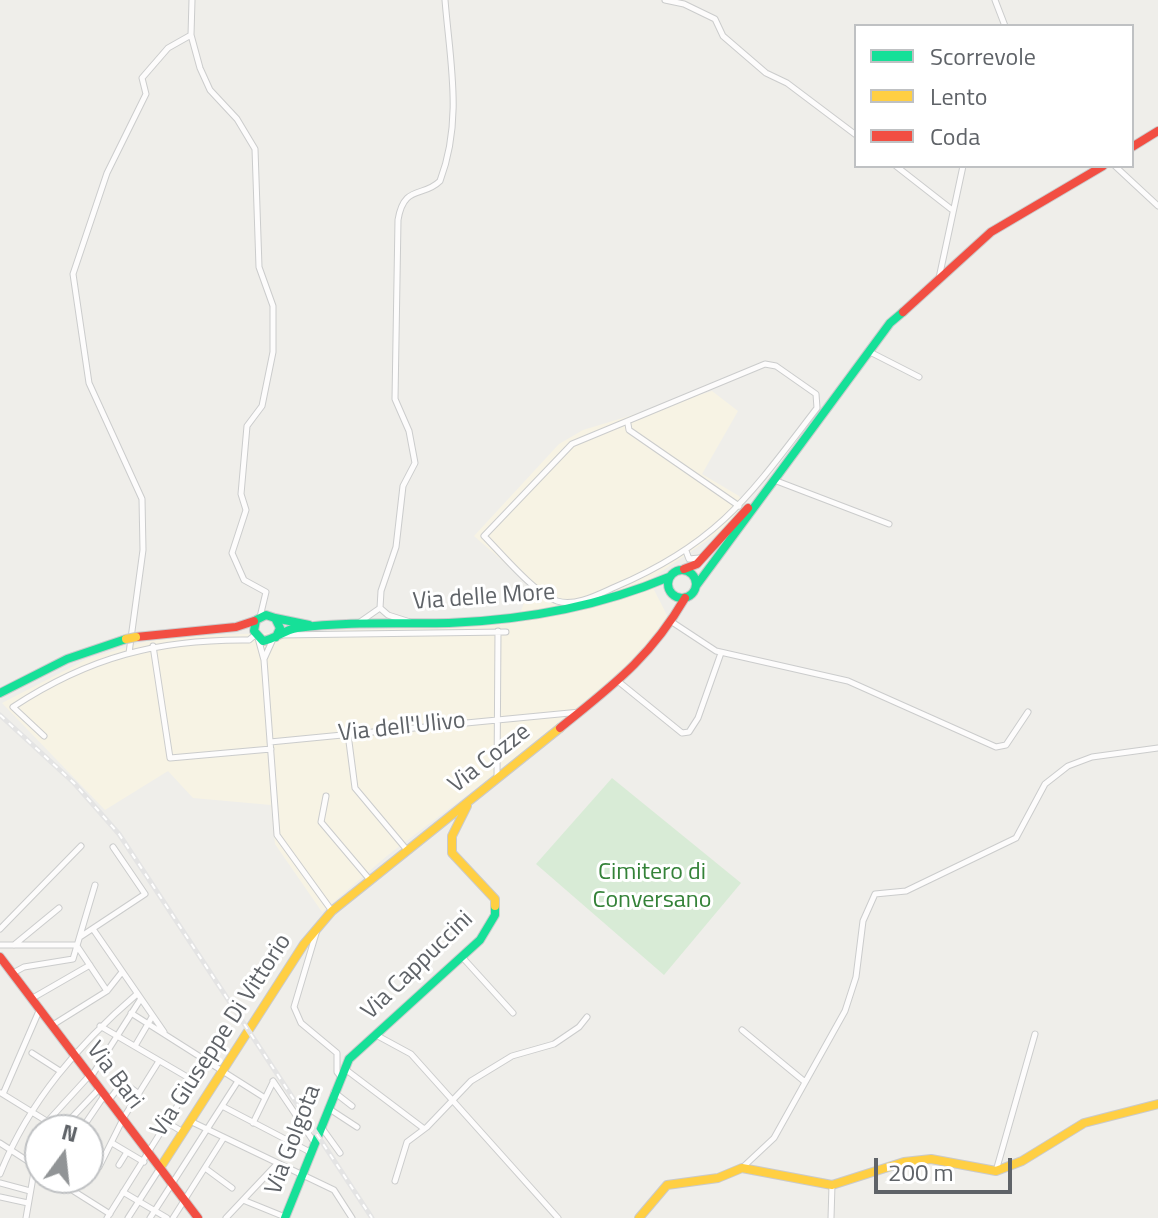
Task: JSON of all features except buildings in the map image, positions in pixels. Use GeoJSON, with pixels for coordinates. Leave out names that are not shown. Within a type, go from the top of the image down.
{"type":"FeatureCollection","features":[{"type":"Feature","properties":{"kind":"main road"},"geometry":{"type":"LineString","coordinates":[[1134,146],[1158,131]]}},
{"type":"Feature","properties":{"kind":"main road"},"geometry":{"type":"LineString","coordinates":[[648,589],[676,595],[696,586],[867,350],[890,323],[991,232],[1100,168]]}},
{"type":"Feature","properties":{"kind":"main road"},"geometry":{"type":"LineString","coordinates":[[648,589],[675,571],[697,564],[773,480]]}},
{"type":"Feature","properties":{"kind":"main road"},"geometry":{"type":"LineString","coordinates":[[684,569],[695,577],[696,586]]}},
{"type":"Feature","properties":{"kind":"main road"},"geometry":{"type":"LineString","coordinates":[[669,577],[676,595],[674,618]]}},
{"type":"Feature","properties":{"kind":"main road","name":"Via delle More"},"geometry":{"type":"LineString","coordinates":[[319,626],[539,617],[648,589]]}},
{"type":"Feature","properties":{"kind":"main road"},"geometry":{"type":"LineString","coordinates":[[274,617],[280,628],[276,637]]}},
{"type":"Feature","properties":{"kind":"main road"},"geometry":{"type":"LineString","coordinates":[[0,693],[67,659],[131,638],[236,627],[258,618],[274,617],[319,626]]}},
{"type":"Feature","properties":{"kind":"main road"},"geometry":{"type":"LineString","coordinates":[[255,635],[258,618]]}},
{"type":"Feature","properties":{"kind":"main road","name":"Via Cozze"},"geometry":{"type":"LineString","coordinates":[[319,926],[332,911],[370,880],[619,682],[656,646],[674,618]]}},
{"type":"Feature","properties":{"kind":"main road"},"geometry":{"type":"LineString","coordinates":[[236,627],[255,635],[276,637],[285,631],[319,626]]}},
{"type":"Feature","properties":{"kind":"main road","name":"Via Cappuccini"},"geometry":{"type":"LineString","coordinates":[[343,1072],[349,1059],[463,958],[485,934],[497,906],[491,893],[452,853],[452,836],[470,800]]}},
{"type":"Feature","properties":{"kind":"main road","name":"Via Giuseppe Di Vittorio"},"geometry":{"type":"LineString","coordinates":[[160,1168],[279,980],[319,926]]}},
{"type":"Feature","properties":{"kind":"main road","name":"Via Bari"},"geometry":{"type":"LineString","coordinates":[[0,957],[124,1121],[146,1158],[160,1168],[195,1217]]}},
{"type":"Feature","properties":{"kind":"main road","name":"Via Golgota"},"geometry":{"type":"LineString","coordinates":[[285,1218],[343,1072]]}},
{"type":"Feature","properties":{"kind":"main road"},"geometry":{"type":"LineString","coordinates":[[639,1218],[667,1185],[718,1178],[742,1168],[832,1185],[918,1160],[942,1159],[974,1170],[996,1171],[1022,1161],[1084,1123],[1158,1104]]}},
{"type":"Feature","properties":{"kind":"street"},"geometry":{"type":"LineString","coordinates":[[192,0],[191,35],[210,90],[237,119],[255,149],[259,267],[273,306],[273,352],[262,406],[247,426],[241,494],[246,510],[232,553],[244,580],[266,592],[265,604],[258,618]]}},
{"type":"Feature","properties":{"kind":"street"},"geometry":{"type":"LineString","coordinates":[[380,608],[381,591],[396,547],[403,486],[415,463],[409,431],[395,399],[398,220],[403,203],[412,193],[440,181],[451,138],[456,94],[445,0]]}},
{"type":"Feature","properties":{"kind":"street"},"geometry":{"type":"LineString","coordinates":[[665,0],[684,4],[715,19],[723,36],[766,73],[787,83],[854,133]]}},
{"type":"Feature","properties":{"kind":"street"},"geometry":{"type":"LineString","coordinates":[[995,0],[1004,24]]}},
{"type":"Feature","properties":{"kind":"street"},"geometry":{"type":"LineString","coordinates":[[129,653],[143,550],[142,499],[89,383],[73,269],[107,173],[144,99],[146,91],[141,86],[142,78],[168,48],[191,35]]}},
{"type":"Feature","properties":{"kind":"street"},"geometry":{"type":"LineString","coordinates":[[899,168],[951,209]]}},
{"type":"Feature","properties":{"kind":"street"},"geometry":{"type":"LineString","coordinates":[[939,279],[951,209],[962,168]]}},
{"type":"Feature","properties":{"kind":"street"},"geometry":{"type":"LineString","coordinates":[[1117,168],[1158,206]]}},
{"type":"Feature","properties":{"kind":"street"},"geometry":{"type":"LineString","coordinates":[[867,350],[919,377]]}},
{"type":"Feature","properties":{"kind":"street"},"geometry":{"type":"LineString","coordinates":[[765,364],[776,366],[816,394],[817,408],[730,518],[659,568],[598,594],[563,602],[549,597],[484,536],[564,450],[582,439],[628,424],[635,417],[765,364]]}},
{"type":"Feature","properties":{"kind":"street"},"geometry":{"type":"LineString","coordinates":[[628,424],[629,430],[739,506]]}},
{"type":"Feature","properties":{"kind":"street"},"geometry":{"type":"LineString","coordinates":[[773,480],[889,524]]}},
{"type":"Feature","properties":{"kind":"street"},"geometry":{"type":"LineString","coordinates":[[686,551],[689,559],[698,559],[734,525]]}},
{"type":"Feature","properties":{"kind":"street"},"geometry":{"type":"LineString","coordinates":[[659,568],[669,577]]}},
{"type":"Feature","properties":{"kind":"street"},"geometry":{"type":"LineString","coordinates":[[658,583],[659,568]]}},
{"type":"Feature","properties":{"kind":"street"},"geometry":{"type":"LineString","coordinates":[[265,604],[274,617]]}},
{"type":"Feature","properties":{"kind":"street"},"geometry":{"type":"LineString","coordinates":[[380,608],[388,615],[411,623]]}},
{"type":"Feature","properties":{"kind":"street"},"geometry":{"type":"LineString","coordinates":[[356,625],[380,608]]}},
{"type":"Feature","properties":{"kind":"street"},"geometry":{"type":"LineString","coordinates":[[674,618],[721,653],[848,681],[948,729],[1001,748],[1028,712]]}},
{"type":"Feature","properties":{"kind":"street"},"geometry":{"type":"LineString","coordinates":[[497,779],[498,631]]}},
{"type":"Feature","properties":{"kind":"street"},"geometry":{"type":"LineString","coordinates":[[264,660],[276,637],[506,632]]}},
{"type":"Feature","properties":{"kind":"street"},"geometry":{"type":"LineString","coordinates":[[44,736],[13,707],[62,677],[153,646],[199,640],[249,640],[255,635],[264,660],[277,835],[332,911]]}},
{"type":"Feature","properties":{"kind":"street"},"geometry":{"type":"LineString","coordinates":[[153,646],[170,758],[271,749]]}},
{"type":"Feature","properties":{"kind":"street"},"geometry":{"type":"LineString","coordinates":[[619,682],[679,731],[689,732],[698,718],[721,653]]}},
{"type":"Feature","properties":{"kind":"street","name":"Via dell'Ulivo"},"geometry":{"type":"LineString","coordinates":[[270,742],[581,712]]}},
{"type":"Feature","properties":{"kind":"street"},"geometry":{"type":"LineString","coordinates":[[348,734],[355,788],[407,850]]}},
{"type":"Feature","properties":{"kind":"street"},"geometry":{"type":"LineString","coordinates":[[742,1168],[774,1138],[848,1002],[863,921],[875,894],[906,891],[1016,838],[1045,784],[1068,766],[1092,757],[1158,748]]}},
{"type":"Feature","properties":{"kind":"street"},"geometry":{"type":"LineString","coordinates":[[326,796],[321,822],[370,880]]}},
{"type":"Feature","properties":{"kind":"street"},"geometry":{"type":"LineString","coordinates":[[0,929],[81,846]]}},
{"type":"Feature","properties":{"kind":"street"},"geometry":{"type":"LineString","coordinates":[[80,937],[145,894],[113,847]]}},
{"type":"Feature","properties":{"kind":"street"},"geometry":{"type":"LineString","coordinates":[[12,974],[24,967],[71,960],[95,885]]}},
{"type":"Feature","properties":{"kind":"street"},"geometry":{"type":"LineString","coordinates":[[14,945],[59,908]]}},
{"type":"Feature","properties":{"kind":"street"},"geometry":{"type":"LineString","coordinates":[[319,926],[294,1007],[301,1023],[337,1053],[337,1072],[343,1072],[423,1128]]}},
{"type":"Feature","properties":{"kind":"street"},"geometry":{"type":"LineString","coordinates":[[93,929],[167,1036]]}},
{"type":"Feature","properties":{"kind":"street"},"geometry":{"type":"LineString","coordinates":[[0,945],[76,945]]}},
{"type":"Feature","properties":{"kind":"street"},"geometry":{"type":"LineString","coordinates":[[76,945],[107,991]]}},
{"type":"Feature","properties":{"kind":"street"},"geometry":{"type":"LineString","coordinates":[[463,958],[513,1013]]}},
{"type":"Feature","properties":{"kind":"street"},"geometry":{"type":"LineString","coordinates":[[31,999],[90,965]]}},
{"type":"Feature","properties":{"kind":"street"},"geometry":{"type":"LineString","coordinates":[[51,1026],[107,991],[122,972]]}},
{"type":"Feature","properties":{"kind":"street"},"geometry":{"type":"LineString","coordinates":[[55,1114],[90,1077],[138,997]]}},
{"type":"Feature","properties":{"kind":"street"},"geometry":{"type":"LineString","coordinates":[[0,1174],[10,1149],[72,1053],[100,1026],[138,997]]}},
{"type":"Feature","properties":{"kind":"street"},"geometry":{"type":"LineString","coordinates":[[32,1113],[1,1093],[39,1011]]}},
{"type":"Feature","properties":{"kind":"street"},"geometry":{"type":"LineString","coordinates":[[131,1013],[265,1098]]}},
{"type":"Feature","properties":{"kind":"street"},"geometry":{"type":"LineString","coordinates":[[135,1046],[152,1017]]}},
{"type":"Feature","properties":{"kind":"street"},"geometry":{"type":"LineString","coordinates":[[395,1181],[407,1142],[471,1081],[512,1056],[554,1044],[579,1027],[587,1017]]}},
{"type":"Feature","properties":{"kind":"street"},"geometry":{"type":"LineString","coordinates":[[100,1026],[194,1081]]}},
{"type":"Feature","properties":{"kind":"street"},"geometry":{"type":"LineString","coordinates":[[742,1030],[805,1082]]}},
{"type":"Feature","properties":{"kind":"street"},"geometry":{"type":"LineString","coordinates":[[996,1171],[1035,1034]]}},
{"type":"Feature","properties":{"kind":"street"},"geometry":{"type":"LineString","coordinates":[[376,1035],[411,1054],[558,1218]]}},
{"type":"Feature","properties":{"kind":"street"},"geometry":{"type":"LineString","coordinates":[[32,1053],[60,1071]]}},
{"type":"Feature","properties":{"kind":"street"},"geometry":{"type":"LineString","coordinates":[[110,1213],[206,1060]]}},
{"type":"Feature","properties":{"kind":"street"},"geometry":{"type":"LineString","coordinates":[[104,1158],[159,1061]]}},
{"type":"Feature","properties":{"kind":"street"},"geometry":{"type":"LineString","coordinates":[[150,1218],[238,1081]]}},
{"type":"Feature","properties":{"kind":"street"},"geometry":{"type":"LineString","coordinates":[[253,1123],[273,1081],[314,1142]]}},
{"type":"Feature","properties":{"kind":"street"},"geometry":{"type":"LineString","coordinates":[[81,1114],[123,1082],[139,1094]]}},
{"type":"Feature","properties":{"kind":"street"},"geometry":{"type":"LineString","coordinates":[[333,1092],[352,1106]]}},
{"type":"Feature","properties":{"kind":"street"},"geometry":{"type":"LineString","coordinates":[[92,1114],[104,1095]]}},
{"type":"Feature","properties":{"kind":"street"},"geometry":{"type":"LineString","coordinates":[[222,1106],[310,1152]]}},
{"type":"Feature","properties":{"kind":"street"},"geometry":{"type":"LineString","coordinates":[[328,1108],[357,1127]]}},
{"type":"Feature","properties":{"kind":"street"},"geometry":{"type":"LineString","coordinates":[[190,1121],[300,1177],[334,1190],[352,1218]]}},
{"type":"Feature","properties":{"kind":"street"},"geometry":{"type":"LineString","coordinates":[[168,1123],[183,1132]]}},
{"type":"Feature","properties":{"kind":"street"},"geometry":{"type":"LineString","coordinates":[[320,1125],[340,1153]]}},
{"type":"Feature","properties":{"kind":"street"},"geometry":{"type":"LineString","coordinates":[[123,1191],[170,1218],[223,1139]]}},
{"type":"Feature","properties":{"kind":"street"},"geometry":{"type":"LineString","coordinates":[[0,1143],[24,1158]]}},
{"type":"Feature","properties":{"kind":"street"},"geometry":{"type":"LineString","coordinates":[[112,1143],[146,1158]]}},
{"type":"Feature","properties":{"kind":"street"},"geometry":{"type":"LineString","coordinates":[[119,1165],[127,1152]]}},
{"type":"Feature","properties":{"kind":"street"},"geometry":{"type":"LineString","coordinates":[[226,1218],[276,1165]]}},
{"type":"Feature","properties":{"kind":"street"},"geometry":{"type":"LineString","coordinates":[[79,1194],[110,1213],[129,1218],[160,1168]]}},
{"type":"Feature","properties":{"kind":"street"},"geometry":{"type":"LineString","coordinates":[[205,1168],[232,1188]]}},
{"type":"Feature","properties":{"kind":"street"},"geometry":{"type":"LineString","coordinates":[[0,1183],[24,1189]]}},
{"type":"Feature","properties":{"kind":"street"},"geometry":{"type":"LineString","coordinates":[[831,1218],[832,1185]]}},
{"type":"Feature","properties":{"kind":"street"},"geometry":{"type":"LineString","coordinates":[[26,1218],[30,1194]]}},
{"type":"Feature","properties":{"kind":"street"},"geometry":{"type":"LineString","coordinates":[[0,1197],[28,1203]]}},
{"type":"Feature","properties":{"kind":"street"},"geometry":{"type":"LineString","coordinates":[[243,1200],[285,1218]]}},
{"type":"Feature","properties":{"kind":"shaded area"},"geometry":{"type":"Polygon","coordinates":[[[712,391],[738,411],[702,474],[739,496],[746,506],[718,533],[649,580],[669,619],[659,633],[635,662],[566,720],[388,855],[322,912],[275,844],[271,805],[193,798],[168,771],[105,810],[2,703],[87,659],[144,642],[184,636],[494,625],[520,613],[531,586],[474,536],[559,444],[583,430],[712,391]]]}},
{"type":"Feature","properties":{"kind":"green space","name":"Cimitero di Conversano"},"geometry":{"type":"Polygon","coordinates":[[[612,778],[741,883],[664,975],[536,864],[612,778]]]}},
{"type":"Feature","properties":{"kind":"railway"},"geometry":{"type":"LineString","coordinates":[[0,715],[74,783],[119,834],[372,1218]]}},
{"type":"Feature","properties":{"kind":"traffic: fast"},"geometry":{"type":"LineString","coordinates":[[696,586],[890,323],[903,312]]}},
{"type":"Feature","properties":{"kind":"traffic: fast"},"geometry":{"type":"LineString","coordinates":[[682,570],[692,574],[696,584],[692,594],[682,598],[672,594],[668,584],[672,574],[682,570]]}},
{"type":"Feature","properties":{"kind":"traffic: fast"},"geometry":{"type":"LineString","coordinates":[[276,637],[280,628],[275,618],[266,615],[256,620],[254,631],[263,641],[276,637],[292,629],[316,626],[506,619],[588,604],[669,577]]}},
{"type":"Feature","properties":{"kind":"traffic: fast"},"geometry":{"type":"LineString","coordinates":[[275,618],[309,625]]}},
{"type":"Feature","properties":{"kind":"traffic: fast"},"geometry":{"type":"LineString","coordinates":[[0,693],[67,659],[126,639]]}},
{"type":"Feature","properties":{"kind":"traffic: fast"},"geometry":{"type":"LineString","coordinates":[[285,1218],[349,1059],[480,940],[495,915],[495,906]]}},
{"type":"Feature","properties":{"kind":"traffic: slow"},"geometry":{"type":"LineString","coordinates":[[126,639],[136,637]]}},
{"type":"Feature","properties":{"kind":"traffic: slow"},"geometry":{"type":"LineString","coordinates":[[160,1168],[304,944],[332,911],[560,728]]}},
{"type":"Feature","properties":{"kind":"traffic: slow"},"geometry":{"type":"LineString","coordinates":[[467,806],[452,836],[452,853],[495,899],[495,906]]}},
{"type":"Feature","properties":{"kind":"traffic: slow"},"geometry":{"type":"LineString","coordinates":[[639,1218],[667,1185],[718,1178],[742,1168],[832,1185],[904,1162],[931,1159],[996,1171],[1022,1161],[1084,1123],[1158,1104]]}},
{"type":"Feature","properties":{"kind":"traffic: jam"},"geometry":{"type":"LineString","coordinates":[[1134,146],[1158,131]]}},
{"type":"Feature","properties":{"kind":"traffic: jam"},"geometry":{"type":"LineString","coordinates":[[903,312],[991,232],[1100,168]]}},
{"type":"Feature","properties":{"kind":"traffic: jam"},"geometry":{"type":"LineString","coordinates":[[684,569],[697,564],[748,508]]}},
{"type":"Feature","properties":{"kind":"traffic: jam"},"geometry":{"type":"LineString","coordinates":[[560,728],[614,684],[644,654],[685,598]]}},
{"type":"Feature","properties":{"kind":"traffic: jam"},"geometry":{"type":"LineString","coordinates":[[136,637],[236,627],[254,621]]}},
{"type":"Feature","properties":{"kind":"traffic: jam"},"geometry":{"type":"LineString","coordinates":[[0,957],[198,1218]]}}]}
